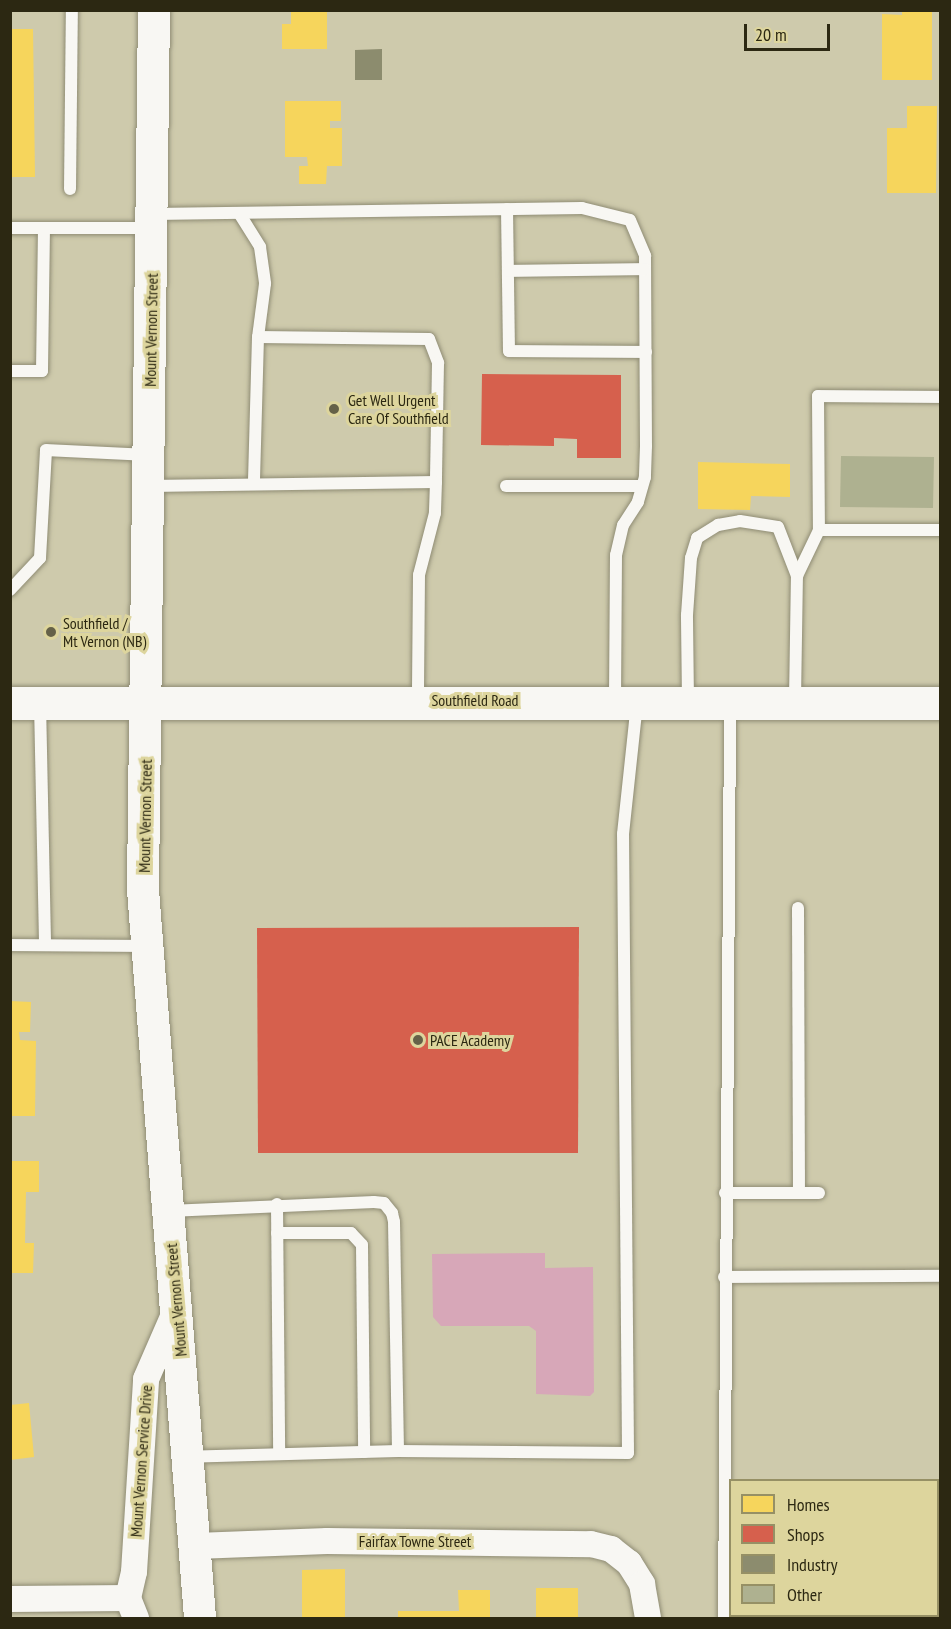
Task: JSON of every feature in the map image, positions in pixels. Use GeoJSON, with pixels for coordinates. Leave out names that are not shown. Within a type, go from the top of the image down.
{"type":"FeatureCollection","features":[{"type":"Feature","properties":{"kind":"main road","name":"Southfield Road"},"geometry":{"type":"LineString","coordinates":[[26,703],[418,700],[940,703]]}},
{"type":"Feature","properties":{"kind":"street","name":"Mount Vernon Street"},"geometry":{"type":"LineString","coordinates":[[154,10],[145,946],[177,1307],[200,1618]]}},
{"type":"Feature","properties":{"kind":"street","name":"Mount Vernon Service Drive"},"geometry":{"type":"LineString","coordinates":[[132,1608],[146,1379],[177,1307]]}},
{"type":"Feature","properties":{"kind":"street","name":"Fairfax Towne Street"},"geometry":{"type":"LineString","coordinates":[[196,1545],[327,1540],[570,1541],[611,1549],[629,1563],[642,1584],[648,1618]]}},
{"type":"Feature","properties":{"kind":"street"},"geometry":{"type":"LineString","coordinates":[[10,1599],[132,1608]]}},
{"type":"Feature","properties":{"kind":"lane"},"geometry":{"type":"LineString","coordinates":[[70,189],[72,10]]}},
{"type":"Feature","properties":{"kind":"lane"},"geometry":{"type":"LineString","coordinates":[[10,228],[152,221],[239,213],[582,208],[630,220],[645,256],[646,352],[642,486],[638,502],[623,525],[616,555],[626,701],[624,840],[628,1453],[398,1450],[189,1457]]}},
{"type":"Feature","properties":{"kind":"lane"},"geometry":{"type":"LineString","coordinates":[[507,209],[509,351],[646,352]]}},
{"type":"Feature","properties":{"kind":"lane"},"geometry":{"type":"LineString","coordinates":[[239,213],[260,248],[265,284],[258,337],[254,482]]}},
{"type":"Feature","properties":{"kind":"lane"},"geometry":{"type":"LineString","coordinates":[[10,371],[42,371],[44,228]]}},
{"type":"Feature","properties":{"kind":"lane"},"geometry":{"type":"LineString","coordinates":[[508,271],[645,269]]}},
{"type":"Feature","properties":{"kind":"lane"},"geometry":{"type":"LineString","coordinates":[[258,337],[429,339],[438,363],[436,482],[435,513],[419,575],[418,700]]}},
{"type":"Feature","properties":{"kind":"lane"},"geometry":{"type":"LineString","coordinates":[[797,576],[819,530],[818,396],[940,397]]}},
{"type":"Feature","properties":{"kind":"lane"},"geometry":{"type":"LineString","coordinates":[[10,590],[40,558],[46,450],[150,455]]}},
{"type":"Feature","properties":{"kind":"lane"},"geometry":{"type":"LineString","coordinates":[[149,486],[254,482],[436,482]]}},
{"type":"Feature","properties":{"kind":"lane"},"geometry":{"type":"LineString","coordinates":[[506,486],[642,486]]}},
{"type":"Feature","properties":{"kind":"lane"},"geometry":{"type":"LineString","coordinates":[[688,701],[687,615],[691,558],[697,538],[718,525],[740,521],[778,527],[797,576],[795,702]]}},
{"type":"Feature","properties":{"kind":"lane"},"geometry":{"type":"LineString","coordinates":[[819,530],[940,530]]}},
{"type":"Feature","properties":{"kind":"lane"},"geometry":{"type":"LineString","coordinates":[[724,1618],[724,1277],[730,701]]}},
{"type":"Feature","properties":{"kind":"lane"},"geometry":{"type":"LineString","coordinates":[[26,703],[45,945]]}},
{"type":"Feature","properties":{"kind":"lane"},"geometry":{"type":"LineString","coordinates":[[798,908],[798,1192]]}},
{"type":"Feature","properties":{"kind":"lane"},"geometry":{"type":"LineString","coordinates":[[10,945],[145,946]]}},
{"type":"Feature","properties":{"kind":"lane"},"geometry":{"type":"LineString","coordinates":[[725,1193],[819,1193]]}},
{"type":"Feature","properties":{"kind":"lane"},"geometry":{"type":"LineString","coordinates":[[169,1211],[278,1204],[384,1203],[393,1213],[398,1450]]}},
{"type":"Feature","properties":{"kind":"lane"},"geometry":{"type":"LineString","coordinates":[[278,1204],[279,1454]]}},
{"type":"Feature","properties":{"kind":"lane"},"geometry":{"type":"LineString","coordinates":[[278,1233],[351,1233],[362,1245],[364,1452]]}},
{"type":"Feature","properties":{"kind":"lane"},"geometry":{"type":"LineString","coordinates":[[724,1277],[940,1276]]}},
{"type":"Feature","properties":{"kind":"shaded area"},"geometry":{"type":"Polygon","coordinates":[[[545,1253],[545,1268],[593,1267],[594,1392],[590,1396],[536,1394],[536,1331],[529,1326],[441,1326],[433,1317],[432,1254],[545,1253]]]}},
{"type":"Feature","properties":{"kind":"building: Homes"},"geometry":{"type":"Polygon","coordinates":[[[291,10],[327,10],[327,49],[282,49],[282,24],[291,24],[291,10]]]}},
{"type":"Feature","properties":{"kind":"building: Homes"},"geometry":{"type":"Polygon","coordinates":[[[902,10],[932,10],[932,80],[882,80],[882,14],[902,15],[902,10]]]}},
{"type":"Feature","properties":{"kind":"building: Homes"},"geometry":{"type":"Polygon","coordinates":[[[10,29],[33,29],[35,177],[10,177],[10,29]]]}},
{"type":"Feature","properties":{"kind":"building: Homes"},"geometry":{"type":"Polygon","coordinates":[[[285,101],[341,101],[341,121],[330,121],[330,128],[342,128],[342,166],[327,166],[326,184],[299,184],[299,166],[308,166],[307,157],[285,157],[285,101]]]}},
{"type":"Feature","properties":{"kind":"building: Homes"},"geometry":{"type":"Polygon","coordinates":[[[907,106],[937,106],[936,193],[887,193],[887,128],[907,128],[907,106]]]}},
{"type":"Feature","properties":{"kind":"building: Homes"},"geometry":{"type":"Polygon","coordinates":[[[698,462],[790,464],[790,497],[751,496],[750,510],[698,509],[698,462]]]}},
{"type":"Feature","properties":{"kind":"building: Homes"},"geometry":{"type":"Polygon","coordinates":[[[10,1001],[31,1002],[30,1032],[19,1032],[20,1040],[36,1041],[35,1116],[10,1116],[10,1001]]]}},
{"type":"Feature","properties":{"kind":"building: Homes"},"geometry":{"type":"Polygon","coordinates":[[[10,1161],[39,1161],[39,1192],[26,1192],[25,1243],[34,1243],[33,1273],[10,1273],[10,1161]]]}},
{"type":"Feature","properties":{"kind":"building: Homes"},"geometry":{"type":"Polygon","coordinates":[[[29,1403],[34,1457],[10,1460],[10,1405],[29,1403]]]}},
{"type":"Feature","properties":{"kind":"building: Homes"},"geometry":{"type":"Polygon","coordinates":[[[345,1569],[345,1618],[302,1618],[302,1570],[345,1569]]]}},
{"type":"Feature","properties":{"kind":"building: Homes"},"geometry":{"type":"Polygon","coordinates":[[[536,1588],[578,1588],[578,1618],[536,1618],[536,1588]]]}},
{"type":"Feature","properties":{"kind":"building: Homes"},"geometry":{"type":"Polygon","coordinates":[[[458,1590],[490,1590],[490,1618],[398,1618],[398,1611],[459,1611],[458,1590]]]}},
{"type":"Feature","properties":{"kind":"building: Shops"},"geometry":{"type":"Polygon","coordinates":[[[482,374],[621,375],[621,458],[577,458],[577,439],[554,438],[554,446],[481,445],[482,374]]]}},
{"type":"Feature","properties":{"kind":"building: Shops","name":"PACE Academy"},"geometry":{"type":"Polygon","coordinates":[[[579,927],[578,1153],[258,1153],[257,928],[579,927]]]}},
{"type":"Feature","properties":{"kind":"building: Industry"},"geometry":{"type":"Polygon","coordinates":[[[382,49],[382,80],[355,80],[355,50],[382,49]]]}},
{"type":"Feature","properties":{"kind":"building: Other"},"geometry":{"type":"Polygon","coordinates":[[[841,456],[934,457],[933,508],[840,507],[841,456]]]}},
{"type":"Feature","properties":{"kind":"place","name":"Get Well Urgent Care Of Southfield"},"geometry":{"type":"Point","coordinates":[334,409]}},
{"type":"Feature","properties":{"kind":"place","name":"Southfield / Mt Vernon (NB)"},"geometry":{"type":"Point","coordinates":[51,632]}},
{"type":"Feature","properties":{"kind":"place","name":"PACE Academy"},"geometry":{"type":"Point","coordinates":[418,1040]}}]}
